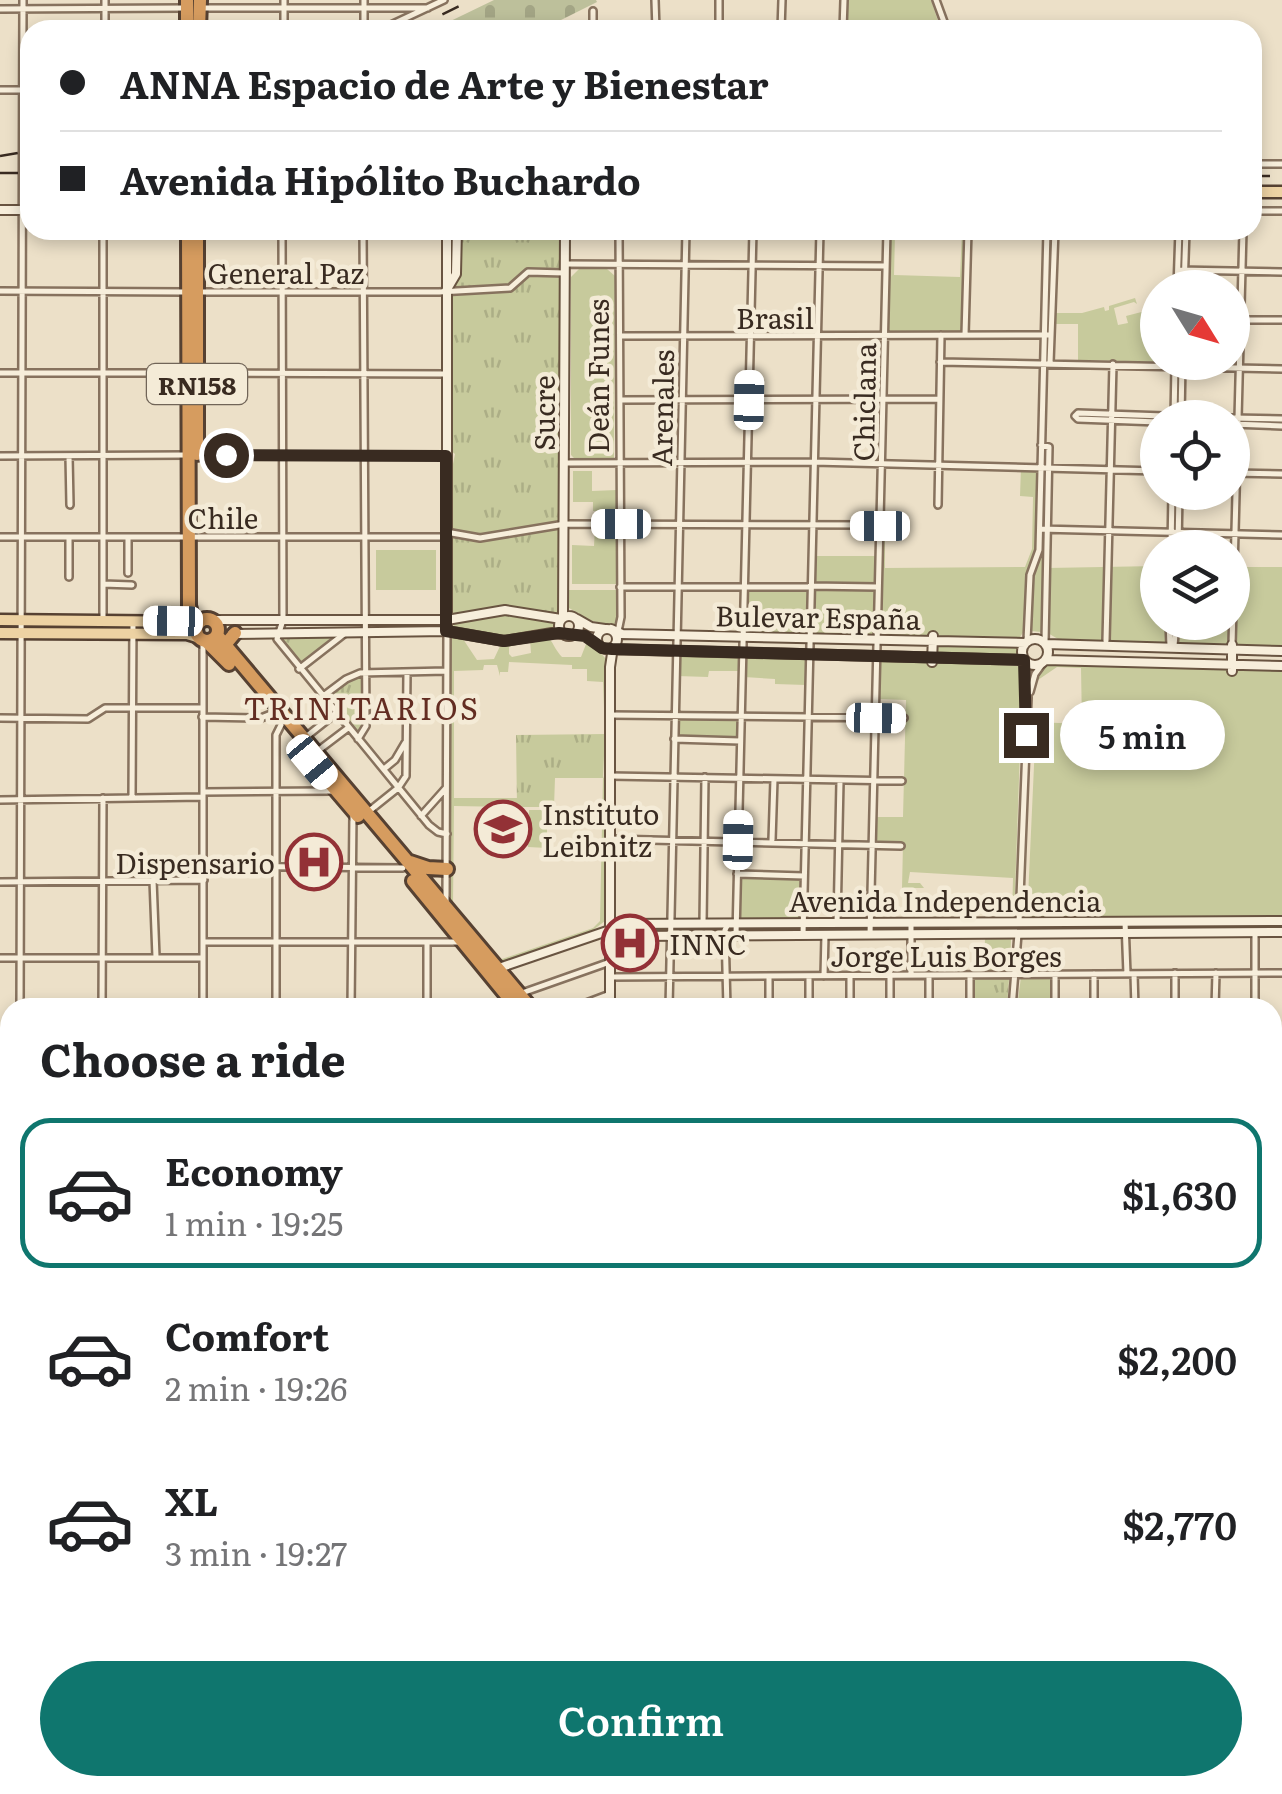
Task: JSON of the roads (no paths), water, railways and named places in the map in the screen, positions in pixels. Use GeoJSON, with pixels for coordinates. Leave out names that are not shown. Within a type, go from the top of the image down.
{"type":"FeatureCollection","features":[{"type":"Feature","properties":{"kind":"highway","name":"RN158"},"geometry":{"type":"LineString","coordinates":[[189,240],[193,292]]}},
{"type":"Feature","properties":{"kind":"highway","name":"RN158"},"geometry":{"type":"LineString","coordinates":[[196,240],[189,606],[271,714],[300,741]]}},
{"type":"Feature","properties":{"kind":"highway","name":"RN158"},"geometry":{"type":"LineString","coordinates":[[193,537],[198,609],[207,632],[360,815]]}},
{"type":"Feature","properties":{"kind":"highway"},"geometry":{"type":"LineString","coordinates":[[207,632],[235,634]]}},
{"type":"Feature","properties":{"kind":"highway","name":"RN158"},"geometry":{"type":"LineString","coordinates":[[313,756],[336,790],[446,912],[516,998]]}},
{"type":"Feature","properties":{"kind":"highway"},"geometry":{"type":"LineString","coordinates":[[405,865],[447,869]]}},
{"type":"Feature","properties":{"kind":"highway","name":"RN158"},"geometry":{"type":"LineString","coordinates":[[446,912],[464,942],[493,970]]}},
{"type":"Feature","properties":{"kind":"main road"},"geometry":{"type":"LineString","coordinates":[[446,631],[447,240]]}},
{"type":"Feature","properties":{"kind":"main road"},"geometry":{"type":"LineString","coordinates":[[446,290],[456,274],[457,240]]}},
{"type":"Feature","properties":{"kind":"main road","name":"Sucre"},"geometry":{"type":"LineString","coordinates":[[566,240],[568,618],[559,628],[568,635]]}},
{"type":"Feature","properties":{"kind":"main road"},"geometry":{"type":"LineString","coordinates":[[173,621],[185,616],[189,606]]}},
{"type":"Feature","properties":{"kind":"main road","name":"Bulevar España"},"geometry":{"type":"LineString","coordinates":[[0,633],[133,627],[186,634],[283,620],[447,620],[505,610],[568,618],[591,627],[609,641],[676,636],[1026,642]]}},
{"type":"Feature","properties":{"kind":"main road"},"geometry":{"type":"LineString","coordinates":[[568,618],[579,628],[568,635]]}},
{"type":"Feature","properties":{"kind":"main road","name":"Bulevar España"},"geometry":{"type":"LineString","coordinates":[[0,620],[102,627]]}},
{"type":"Feature","properties":{"kind":"main road","name":"Bulevar España"},"geometry":{"type":"LineString","coordinates":[[133,627],[173,621],[207,632]]}},
{"type":"Feature","properties":{"kind":"main road","name":"Bulevar España"},"geometry":{"type":"LineString","coordinates":[[235,634],[446,631],[504,641],[552,633],[676,650],[1025,661]]}},
{"type":"Feature","properties":{"kind":"main road"},"geometry":{"type":"LineString","coordinates":[[1282,651],[1045,643],[1036,638],[1026,642],[1022,652],[1025,661],[1035,665],[1044,662],[1282,666]]}},
{"type":"Feature","properties":{"kind":"main road"},"geometry":{"type":"LineString","coordinates":[[932,660],[933,639]]}},
{"type":"Feature","properties":{"kind":"main road","name":"Deán Funes"},"geometry":{"type":"LineString","coordinates":[[609,641],[610,998]]}},
{"type":"Feature","properties":{"kind":"main road"},"geometry":{"type":"LineString","coordinates":[[1044,662],[1049,653],[1045,643]]}},
{"type":"Feature","properties":{"kind":"main road"},"geometry":{"type":"LineString","coordinates":[[1105,664],[1106,644]]}},
{"type":"Feature","properties":{"kind":"main road"},"geometry":{"type":"LineString","coordinates":[[1232,647],[1232,668]]}},
{"type":"Feature","properties":{"kind":"main road"},"geometry":{"type":"LineString","coordinates":[[1172,648],[1172,666]]}},
{"type":"Feature","properties":{"kind":"main road","name":"Avenida Independencia"},"geometry":{"type":"LineString","coordinates":[[493,970],[610,930],[616,924],[1282,921]]}},
{"type":"Feature","properties":{"kind":"main road"},"geometry":{"type":"LineString","coordinates":[[1018,922],[1018,934]]}},
{"type":"Feature","properties":{"kind":"main road"},"geometry":{"type":"LineString","coordinates":[[1018,922],[1018,934]]}},
{"type":"Feature","properties":{"kind":"main road","name":"Avenida Independencia"},"geometry":{"type":"LineString","coordinates":[[610,930],[616,935],[669,936],[1282,932]]}},
{"type":"Feature","properties":{"kind":"street"},"geometry":{"type":"LineString","coordinates":[[23,0],[23,20]]}},
{"type":"Feature","properties":{"kind":"street"},"geometry":{"type":"LineString","coordinates":[[105,0],[105,20]]}},
{"type":"Feature","properties":{"kind":"street"},"geometry":{"type":"LineString","coordinates":[[364,0],[364,20]]}},
{"type":"Feature","properties":{"kind":"street"},"geometry":{"type":"LineString","coordinates":[[402,20],[444,0]]}},
{"type":"Feature","properties":{"kind":"street"},"geometry":{"type":"LineString","coordinates":[[0,9],[105,9],[138,4],[428,8]]}},
{"type":"Feature","properties":{"kind":"street"},"geometry":{"type":"LineString","coordinates":[[593,11],[593,20]]}},
{"type":"Feature","properties":{"kind":"street"},"geometry":{"type":"LineString","coordinates":[[20,998],[25,240]]}},
{"type":"Feature","properties":{"kind":"street"},"geometry":{"type":"LineString","coordinates":[[102,627],[103,240]]}},
{"type":"Feature","properties":{"kind":"street"},"geometry":{"type":"LineString","coordinates":[[282,240],[283,620],[278,642],[435,831],[447,834]]}},
{"type":"Feature","properties":{"kind":"street"},"geometry":{"type":"LineString","coordinates":[[357,739],[366,726],[363,240]]}},
{"type":"Feature","properties":{"kind":"street","name":"Deán Funes"},"geometry":{"type":"LineString","coordinates":[[609,641],[620,587],[620,240]]}},
{"type":"Feature","properties":{"kind":"street","name":"Arenales"},"geometry":{"type":"LineString","coordinates":[[669,998],[686,240]]}},
{"type":"Feature","properties":{"kind":"street"},"geometry":{"type":"LineString","coordinates":[[728,998],[737,874],[753,240]]}},
{"type":"Feature","properties":{"kind":"street"},"geometry":{"type":"LineString","coordinates":[[802,935],[820,240]]}},
{"type":"Feature","properties":{"kind":"street","name":"Chiclana"},"geometry":{"type":"LineString","coordinates":[[870,935],[887,240]]}},
{"type":"Feature","properties":{"kind":"street"},"geometry":{"type":"LineString","coordinates":[[965,335],[968,240]]}},
{"type":"Feature","properties":{"kind":"street"},"geometry":{"type":"LineString","coordinates":[[1045,643],[1046,469],[1042,445],[1051,240]]}},
{"type":"Feature","properties":{"kind":"street"},"geometry":{"type":"LineString","coordinates":[[1181,270],[1182,240]]}},
{"type":"Feature","properties":{"kind":"street"},"geometry":{"type":"LineString","coordinates":[[1242,240],[1242,270]]}},
{"type":"Feature","properties":{"kind":"street","name":"General Paz"},"geometry":{"type":"LineString","coordinates":[[0,291],[446,290],[510,288],[528,272],[619,264],[886,266]]}},
{"type":"Feature","properties":{"kind":"street"},"geometry":{"type":"LineString","coordinates":[[1250,272],[1282,272]]}},
{"type":"Feature","properties":{"kind":"street"},"geometry":{"type":"LineString","coordinates":[[1250,320],[1282,320]]}},
{"type":"Feature","properties":{"kind":"street","name":"Brasil"},"geometry":{"type":"LineString","coordinates":[[620,336],[1048,335]]}},
{"type":"Feature","properties":{"kind":"street"},"geometry":{"type":"LineString","coordinates":[[938,505],[940,336]]}},
{"type":"Feature","properties":{"kind":"street"},"geometry":{"type":"LineString","coordinates":[[940,362],[1140,364]]}},
{"type":"Feature","properties":{"kind":"street"},"geometry":{"type":"LineString","coordinates":[[1106,644],[1113,364]]}},
{"type":"Feature","properties":{"kind":"street"},"geometry":{"type":"LineString","coordinates":[[1250,368],[1282,369]]}},
{"type":"Feature","properties":{"kind":"street"},"geometry":{"type":"LineString","coordinates":[[0,373],[446,374]]}},
{"type":"Feature","properties":{"kind":"street"},"geometry":{"type":"LineString","coordinates":[[620,400],[940,400]]}},
{"type":"Feature","properties":{"kind":"street"},"geometry":{"type":"LineString","coordinates":[[1140,417],[1112,417],[1078,419],[1076,416],[1078,413],[1112,417],[1140,420]]}},
{"type":"Feature","properties":{"kind":"street"},"geometry":{"type":"LineString","coordinates":[[1250,422],[1282,423]]}},
{"type":"Feature","properties":{"kind":"street"},"geometry":{"type":"LineString","coordinates":[[0,456],[446,456]]}},
{"type":"Feature","properties":{"kind":"street"},"geometry":{"type":"LineString","coordinates":[[69,456],[70,505]]}},
{"type":"Feature","properties":{"kind":"street"},"geometry":{"type":"LineString","coordinates":[[565,464],[814,462],[1140,471]]}},
{"type":"Feature","properties":{"kind":"street"},"geometry":{"type":"LineString","coordinates":[[1026,642],[1030,575],[1043,530],[1046,469]]}},
{"type":"Feature","properties":{"kind":"street"},"geometry":{"type":"LineString","coordinates":[[1250,473],[1282,474]]}},
{"type":"Feature","properties":{"kind":"street","name":"Chile"},"geometry":{"type":"LineString","coordinates":[[0,537],[480,538],[565,524],[880,526]]}},
{"type":"Feature","properties":{"kind":"street"},"geometry":{"type":"LineString","coordinates":[[1043,530],[1140,532]]}},
{"type":"Feature","properties":{"kind":"street"},"geometry":{"type":"LineString","coordinates":[[1250,534],[1282,535]]}},
{"type":"Feature","properties":{"kind":"street"},"geometry":{"type":"LineString","coordinates":[[69,537],[69,577]]}},
{"type":"Feature","properties":{"kind":"street"},"geometry":{"type":"LineString","coordinates":[[128,538],[128,572]]}},
{"type":"Feature","properties":{"kind":"street"},"geometry":{"type":"LineString","coordinates":[[103,584],[132,585]]}},
{"type":"Feature","properties":{"kind":"street"},"geometry":{"type":"LineString","coordinates":[[620,587],[879,587]]}},
{"type":"Feature","properties":{"kind":"street"},"geometry":{"type":"LineString","coordinates":[[132,798],[133,627]]}},
{"type":"Feature","properties":{"kind":"street"},"geometry":{"type":"LineString","coordinates":[[446,631],[446,912]]}},
{"type":"Feature","properties":{"kind":"street"},"geometry":{"type":"LineString","coordinates":[[204,998],[202,712],[207,632]]}},
{"type":"Feature","properties":{"kind":"street"},"geometry":{"type":"LineString","coordinates":[[298,669],[347,633]]}},
{"type":"Feature","properties":{"kind":"street"},"geometry":{"type":"LineString","coordinates":[[1172,640],[1172,648]]}},
{"type":"Feature","properties":{"kind":"street"},"geometry":{"type":"LineString","coordinates":[[1232,640],[1232,647]]}},
{"type":"Feature","properties":{"kind":"street"},"geometry":{"type":"LineString","coordinates":[[1018,922],[1028,698],[1025,661]]}},
{"type":"Feature","properties":{"kind":"street"},"geometry":{"type":"LineString","coordinates":[[1028,698],[1035,674],[1044,662]]}},
{"type":"Feature","properties":{"kind":"street"},"geometry":{"type":"LineString","coordinates":[[322,697],[346,678],[364,673],[446,671]]}},
{"type":"Feature","properties":{"kind":"street"},"geometry":{"type":"LineString","coordinates":[[352,998],[351,868],[360,815],[398,788],[406,776],[407,672]]}},
{"type":"Feature","properties":{"kind":"street"},"geometry":{"type":"LineString","coordinates":[[0,718],[88,719],[105,708],[132,707],[261,718],[271,714]]}},
{"type":"Feature","properties":{"kind":"street"},"geometry":{"type":"LineString","coordinates":[[300,741],[336,713]]}},
{"type":"Feature","properties":{"kind":"street"},"geometry":{"type":"LineString","coordinates":[[610,714],[904,718]]}},
{"type":"Feature","properties":{"kind":"street"},"geometry":{"type":"LineString","coordinates":[[276,998],[276,735],[281,725]]}},
{"type":"Feature","properties":{"kind":"street"},"geometry":{"type":"LineString","coordinates":[[313,756],[348,728]]}},
{"type":"Feature","properties":{"kind":"street"},"geometry":{"type":"LineString","coordinates":[[674,739],[740,742]]}},
{"type":"Feature","properties":{"kind":"street"},"geometry":{"type":"LineString","coordinates":[[382,770],[394,760],[406,740]]}},
{"type":"Feature","properties":{"kind":"street"},"geometry":{"type":"LineString","coordinates":[[610,776],[902,781]]}},
{"type":"Feature","properties":{"kind":"street"},"geometry":{"type":"LineString","coordinates":[[703,923],[705,777]]}},
{"type":"Feature","properties":{"kind":"street"},"geometry":{"type":"LineString","coordinates":[[772,841],[774,778]]}},
{"type":"Feature","properties":{"kind":"street"},"geometry":{"type":"LineString","coordinates":[[837,923],[840,780]]}},
{"type":"Feature","properties":{"kind":"street"},"geometry":{"type":"LineString","coordinates":[[422,816],[447,786]]}},
{"type":"Feature","properties":{"kind":"street"},"geometry":{"type":"LineString","coordinates":[[0,800],[336,790]]}},
{"type":"Feature","properties":{"kind":"street"},"geometry":{"type":"LineString","coordinates":[[102,998],[103,798]]}},
{"type":"Feature","properties":{"kind":"street"},"geometry":{"type":"LineString","coordinates":[[609,839],[901,846]]}},
{"type":"Feature","properties":{"kind":"street"},"geometry":{"type":"LineString","coordinates":[[204,866],[405,865]]}},
{"type":"Feature","properties":{"kind":"street"},"geometry":{"type":"LineString","coordinates":[[737,874],[804,876]]}},
{"type":"Feature","properties":{"kind":"street"},"geometry":{"type":"LineString","coordinates":[[153,880],[156,958]]}},
{"type":"Feature","properties":{"kind":"street"},"geometry":{"type":"LineString","coordinates":[[0,882],[204,880]]}},
{"type":"Feature","properties":{"kind":"street"},"geometry":{"type":"LineString","coordinates":[[1125,922],[1133,998]]}},
{"type":"Feature","properties":{"kind":"street"},"geometry":{"type":"LineString","coordinates":[[911,975],[912,923]]}},
{"type":"Feature","properties":{"kind":"street"},"geometry":{"type":"LineString","coordinates":[[732,924],[732,935]]}},
{"type":"Feature","properties":{"kind":"street"},"geometry":{"type":"LineString","coordinates":[[1254,932],[1255,998]]}},
{"type":"Feature","properties":{"kind":"street"},"geometry":{"type":"LineString","coordinates":[[1013,998],[1018,934]]}},
{"type":"Feature","properties":{"kind":"street"},"geometry":{"type":"LineString","coordinates":[[824,935],[824,976]]}},
{"type":"Feature","properties":{"kind":"street"},"geometry":{"type":"LineString","coordinates":[[202,942],[464,942]]}},
{"type":"Feature","properties":{"kind":"street"},"geometry":{"type":"LineString","coordinates":[[427,942],[427,998]]}},
{"type":"Feature","properties":{"kind":"street"},"geometry":{"type":"LineString","coordinates":[[0,958],[202,958]]}},
{"type":"Feature","properties":{"kind":"street"},"geometry":{"type":"LineString","coordinates":[[525,998],[610,962]]}},
{"type":"Feature","properties":{"kind":"street","name":"Jorge Luis Borges"},"geometry":{"type":"LineString","coordinates":[[610,977],[1282,973]]}},
{"type":"Feature","properties":{"kind":"street"},"geometry":{"type":"LineString","coordinates":[[1055,974],[1055,998]]}},
{"type":"Feature","properties":{"kind":"street"},"geometry":{"type":"LineString","coordinates":[[1094,974],[1094,998]]}},
{"type":"Feature","properties":{"kind":"street"},"geometry":{"type":"LineString","coordinates":[[1175,974],[1175,998]]}},
{"type":"Feature","properties":{"kind":"street"},"geometry":{"type":"LineString","coordinates":[[1216,974],[1216,998]]}},
{"type":"Feature","properties":{"kind":"street"},"geometry":{"type":"LineString","coordinates":[[929,975],[929,998]]}},
{"type":"Feature","properties":{"kind":"street"},"geometry":{"type":"LineString","coordinates":[[970,975],[970,998]]}},
{"type":"Feature","properties":{"kind":"street"},"geometry":{"type":"LineString","coordinates":[[769,976],[769,998]]}},
{"type":"Feature","properties":{"kind":"street"},"geometry":{"type":"LineString","coordinates":[[809,976],[809,998]]}},
{"type":"Feature","properties":{"kind":"street"},"geometry":{"type":"LineString","coordinates":[[850,976],[850,998]]}},
{"type":"Feature","properties":{"kind":"street"},"geometry":{"type":"LineString","coordinates":[[890,976],[890,998]]}},
{"type":"Feature","properties":{"kind":"street"},"geometry":{"type":"LineString","coordinates":[[599,998],[610,994]]}},
{"type":"Feature","properties":{"kind":"railway"},"geometry":{"type":"LineString","coordinates":[[431,20],[472,0]]}},
{"type":"Feature","properties":{"kind":"railway"},"geometry":{"type":"LineString","coordinates":[[0,156],[20,153]]}},
{"type":"Feature","properties":{"kind":"railway"},"geometry":{"type":"LineString","coordinates":[[0,173],[20,173]]}},
{"type":"Feature","properties":{"kind":"railway"},"geometry":{"type":"LineString","coordinates":[[1262,176],[1282,176]]}},
{"type":"Feature","properties":{"kind":"place","name":"Instituto Leibnitz"},"geometry":{"type":"Point","coordinates":[503,829]}},
{"type":"Feature","properties":{"kind":"place","name":"Dispensario"},"geometry":{"type":"Point","coordinates":[314,862]}},
{"type":"Feature","properties":{"kind":"place","name":"INNC"},"geometry":{"type":"Point","coordinates":[630,943]}},
{"type":"Feature","properties":{"kind":"district","name":"TRINITARIOS"},"geometry":{"type":"Point","coordinates":[362,707]}}]}
